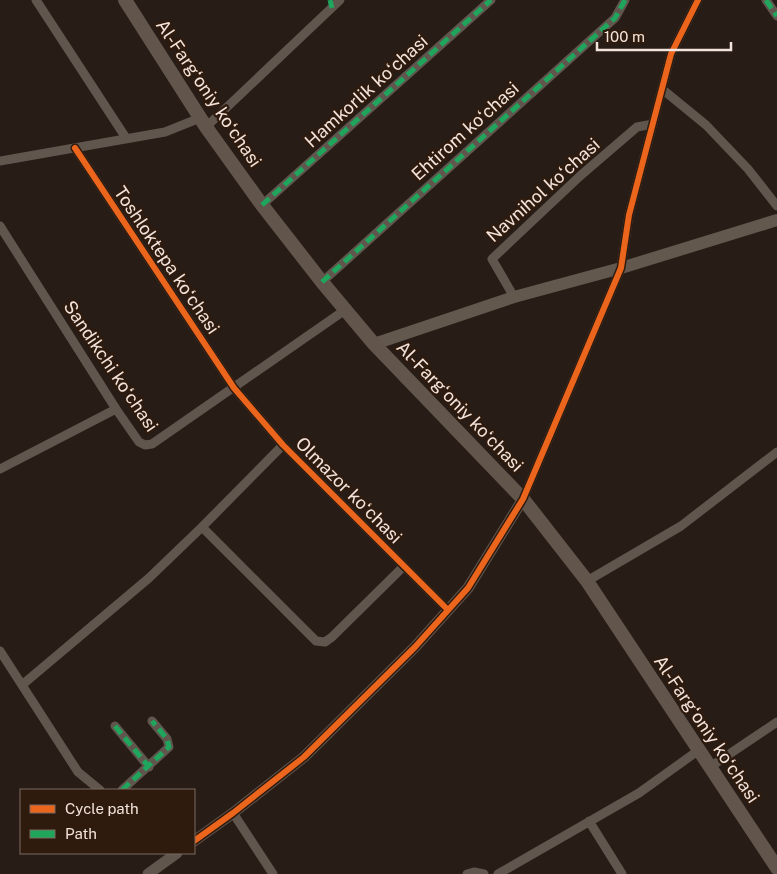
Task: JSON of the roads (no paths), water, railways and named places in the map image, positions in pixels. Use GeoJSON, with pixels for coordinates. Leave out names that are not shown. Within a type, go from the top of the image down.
{"type":"FeatureCollection","features":[{"type":"Feature","properties":{"kind":"main road","name":"Al-Fargʻoniy koʻchasi"},"geometry":{"type":"LineString","coordinates":[[125,0],[203,122],[262,205],[322,282],[374,344],[522,499],[587,581],[777,868]]}},
{"type":"Feature","properties":{"kind":"main road"},"geometry":{"type":"LineString","coordinates":[[374,344],[514,297],[621,268],[777,220]]}},
{"type":"Feature","properties":{"kind":"street"},"geometry":{"type":"LineString","coordinates":[[36,0],[126,138]]}},
{"type":"Feature","properties":{"kind":"street"},"geometry":{"type":"LineString","coordinates":[[0,161],[165,132],[203,122],[331,4],[340,0]]}},
{"type":"Feature","properties":{"kind":"street","name":"Hamkorlik koʻchasi"},"geometry":{"type":"LineString","coordinates":[[262,205],[491,0]]}},
{"type":"Feature","properties":{"kind":"street","name":"Ehtirom koʻchasi"},"geometry":{"type":"LineString","coordinates":[[322,282],[615,18],[625,0]]}},
{"type":"Feature","properties":{"kind":"street"},"geometry":{"type":"LineString","coordinates":[[195,840],[304,757],[398,665],[468,588],[522,499],[621,268],[629,215],[671,54],[698,0]]}},
{"type":"Feature","properties":{"kind":"street"},"geometry":{"type":"LineString","coordinates":[[766,0],[777,16]]}},
{"type":"Feature","properties":{"kind":"street"},"geometry":{"type":"LineString","coordinates":[[662,89],[706,126],[748,169],[777,206]]}},
{"type":"Feature","properties":{"kind":"street","name":"Navnihol koʻchasi"},"geometry":{"type":"LineString","coordinates":[[514,297],[492,259],[580,176],[637,127],[653,124]]}},
{"type":"Feature","properties":{"kind":"street","name":"Toshloktepa koʻchasi"},"geometry":{"type":"LineString","coordinates":[[75,148],[234,388]]}},
{"type":"Feature","properties":{"kind":"street","name":"Sandikchi koʻchasi"},"geometry":{"type":"LineString","coordinates":[[0,226],[116,409],[139,442],[145,445],[152,444],[346,310]]}},
{"type":"Feature","properties":{"kind":"street","name":"Olmazor koʻchasi"},"geometry":{"type":"LineString","coordinates":[[234,388],[282,445],[448,610]]}},
{"type":"Feature","properties":{"kind":"street"},"geometry":{"type":"LineString","coordinates":[[0,469],[116,409]]}},
{"type":"Feature","properties":{"kind":"street","name":"Olmazor koʻchasi"},"geometry":{"type":"LineString","coordinates":[[22,685],[149,578],[282,445]]}},
{"type":"Feature","properties":{"kind":"street"},"geometry":{"type":"LineString","coordinates":[[587,581],[681,526],[777,452]]}},
{"type":"Feature","properties":{"kind":"street","name":"Olmazor koʻchasi"},"geometry":{"type":"LineString","coordinates":[[202,527],[316,641],[325,642],[332,637],[404,566]]}},
{"type":"Feature","properties":{"kind":"street"},"geometry":{"type":"LineString","coordinates":[[0,651],[78,772],[99,789]]}},
{"type":"Feature","properties":{"kind":"street"},"geometry":{"type":"LineString","coordinates":[[123,789],[149,767],[170,745],[152,721]]}},
{"type":"Feature","properties":{"kind":"street"},"geometry":{"type":"LineString","coordinates":[[710,767],[777,722]]}},
{"type":"Feature","properties":{"kind":"street"},"geometry":{"type":"LineString","coordinates":[[115,726],[149,767]]}},
{"type":"Feature","properties":{"kind":"street"},"geometry":{"type":"LineString","coordinates":[[498,874],[639,793],[699,750]]}},
{"type":"Feature","properties":{"kind":"street"},"geometry":{"type":"LineString","coordinates":[[233,813],[273,874]]}},
{"type":"Feature","properties":{"kind":"street"},"geometry":{"type":"LineString","coordinates":[[589,821],[622,874]]}},
{"type":"Feature","properties":{"kind":"street"},"geometry":{"type":"LineString","coordinates":[[148,874],[173,854]]}},
{"type":"Feature","properties":{"kind":"street"},"geometry":{"type":"LineString","coordinates":[[467,874],[474,872],[484,874]]}}]}
